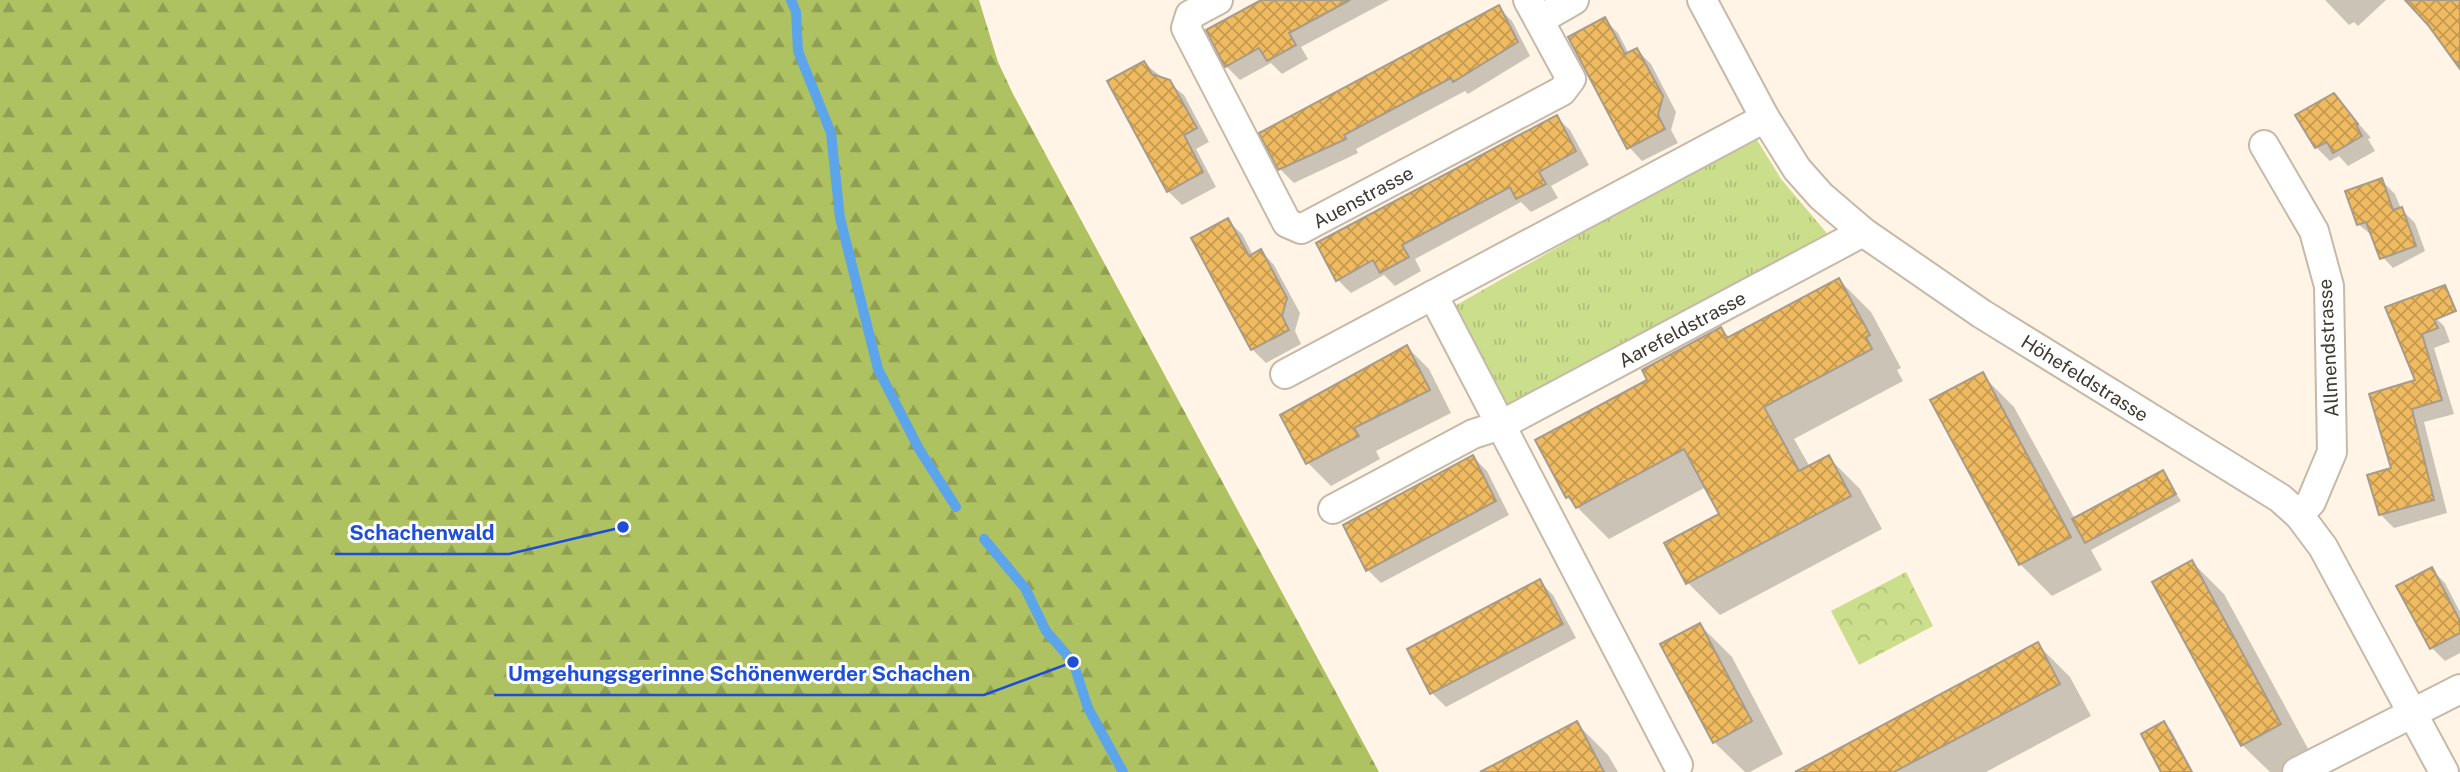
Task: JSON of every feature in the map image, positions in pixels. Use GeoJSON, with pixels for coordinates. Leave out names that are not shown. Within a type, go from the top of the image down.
{"type":"FeatureCollection","features":[{"type":"Feature","properties":{"kind":"street","name":"Auenstrasse"},"geometry":{"type":"LineString","coordinates":[[1218,0],[1190,15],[1186,28],[1287,223],[1301,229],[1562,91],[1571,79],[1533,10],[1574,0]]}},
{"type":"Feature","properties":{"kind":"street","name":"Höhefeldstrasse"},"geometry":{"type":"LineString","coordinates":[[1702,0],[1765,118],[1797,169],[1863,232],[1998,324],[2249,477],[2299,515],[2323,547],[2444,772]]}},
{"type":"Feature","properties":{"kind":"street"},"geometry":{"type":"LineString","coordinates":[[1285,374],[1765,118]]}},
{"type":"Feature","properties":{"kind":"street","name":"Allmendstrasse"},"geometry":{"type":"LineString","coordinates":[[2264,145],[2314,231],[2329,286],[2332,452],[2311,502],[2299,515]]}},
{"type":"Feature","properties":{"kind":"street","name":"Aarefeldstrasse"},"geometry":{"type":"LineString","coordinates":[[1333,509],[1473,434],[1501,425],[1863,232]]}},
{"type":"Feature","properties":{"kind":"street"},"geometry":{"type":"LineString","coordinates":[[1433,295],[1678,765]]}},
{"type":"Feature","properties":{"kind":"street"},"geometry":{"type":"LineString","coordinates":[[2297,772],[2460,689]]}},
{"type":"Feature","properties":{"kind":"green space"},"geometry":{"type":"Polygon","coordinates":[[[0,0],[979,0],[998,62],[1013,94],[1379,772],[0,772],[0,0]]]}},
{"type":"Feature","properties":{"kind":"green space"},"geometry":{"type":"Polygon","coordinates":[[[1754,135],[1781,179],[1831,238],[1504,409],[1453,307],[1754,135]]]}},
{"type":"Feature","properties":{"kind":"green space"},"geometry":{"type":"Polygon","coordinates":[[[1906,572],[1933,626],[1859,665],[1831,611],[1906,572]]]}},
{"type":"Feature","properties":{"kind":"building"},"geometry":{"type":"Polygon","coordinates":[[[1261,0],[1350,0],[1289,33],[1296,45],[1267,61],[1259,48],[1225,67],[1206,30],[1261,0]]]}},
{"type":"Feature","properties":{"kind":"building"},"geometry":{"type":"Polygon","coordinates":[[[2405,0],[2460,0],[2460,69],[2428,25],[2405,0]]]}},
{"type":"Feature","properties":{"kind":"building"},"geometry":{"type":"Polygon","coordinates":[[[1499,5],[1518,42],[1453,82],[1451,78],[1344,135],[1346,139],[1278,170],[1259,133],[1499,5]]]}},
{"type":"Feature","properties":{"kind":"building"},"geometry":{"type":"Polygon","coordinates":[[[1605,17],[1625,54],[1637,48],[1663,96],[1658,115],[1665,129],[1627,149],[1568,37],[1605,17]]]}},
{"type":"Feature","properties":{"kind":"building"},"geometry":{"type":"Polygon","coordinates":[[[1144,61],[1152,74],[1170,80],[1197,128],[1184,135],[1203,172],[1167,192],[1107,81],[1144,61]]]}},
{"type":"Feature","properties":{"kind":"building"},"geometry":{"type":"Polygon","coordinates":[[[2334,93],[2358,124],[2356,125],[2362,136],[2333,153],[2327,142],[2315,148],[2295,115],[2334,93]]]}},
{"type":"Feature","properties":{"kind":"building"},"geometry":{"type":"Polygon","coordinates":[[[1557,115],[1576,151],[1539,172],[1546,184],[1516,199],[1510,187],[1402,245],[1409,257],[1380,273],[1373,260],[1336,281],[1316,243],[1557,115]]]}},
{"type":"Feature","properties":{"kind":"building"},"geometry":{"type":"Polygon","coordinates":[[[2382,178],[2393,210],[2402,207],[2416,246],[2380,259],[2366,222],[2357,225],[2345,191],[2382,178]]]}},
{"type":"Feature","properties":{"kind":"building"},"geometry":{"type":"Polygon","coordinates":[[[1228,218],[1249,256],[1261,249],[1287,298],[1282,316],[1289,330],[1251,350],[1191,238],[1228,218]]]}},
{"type":"Feature","properties":{"kind":"building"},"geometry":{"type":"Polygon","coordinates":[[[1839,278],[1870,335],[1866,337],[1872,349],[1764,407],[1799,471],[1829,455],[1851,496],[1686,584],[1664,543],[1719,514],[1684,449],[1576,508],[1569,496],[1566,498],[1535,440],[1647,380],[1642,370],[1721,327],[1727,338],[1839,278]]]}},
{"type":"Feature","properties":{"kind":"building"},"geometry":{"type":"Polygon","coordinates":[[[2445,285],[2456,311],[2434,320],[2438,328],[2422,334],[2442,400],[2412,409],[2434,500],[2379,515],[2367,475],[2391,468],[2369,394],[2415,380],[2385,307],[2445,285]]]}},
{"type":"Feature","properties":{"kind":"building"},"geometry":{"type":"Polygon","coordinates":[[[1407,345],[1430,390],[1354,428],[1359,436],[1306,464],[1280,415],[1407,345]]]}},
{"type":"Feature","properties":{"kind":"building"},"geometry":{"type":"Polygon","coordinates":[[[1983,372],[2071,537],[2019,565],[1930,400],[1983,372]]]}},
{"type":"Feature","properties":{"kind":"building"},"geometry":{"type":"Polygon","coordinates":[[[1473,455],[1496,501],[1366,571],[1343,525],[1473,455]]]}},
{"type":"Feature","properties":{"kind":"building"},"geometry":{"type":"Polygon","coordinates":[[[2163,470],[2176,494],[2085,543],[2072,519],[2163,470]]]}},
{"type":"Feature","properties":{"kind":"building"},"geometry":{"type":"Polygon","coordinates":[[[2192,560],[2281,724],[2241,746],[2152,582],[2192,560]]]}},
{"type":"Feature","properties":{"kind":"building"},"geometry":{"type":"Polygon","coordinates":[[[2432,567],[2460,621],[2460,633],[2430,649],[2396,586],[2432,567]]]}},
{"type":"Feature","properties":{"kind":"building"},"geometry":{"type":"Polygon","coordinates":[[[1540,579],[1563,624],[1430,694],[1407,649],[1540,579]]]}},
{"type":"Feature","properties":{"kind":"building"},"geometry":{"type":"Polygon","coordinates":[[[1700,623],[1752,721],[1713,743],[1660,644],[1700,623]]]}},
{"type":"Feature","properties":{"kind":"building"},"geometry":{"type":"Polygon","coordinates":[[[2038,642],[2060,684],[1894,772],[1795,772],[2038,642]]]}},
{"type":"Feature","properties":{"kind":"building"},"geometry":{"type":"Polygon","coordinates":[[[1577,721],[1604,772],[1480,772],[1577,721]]]}},
{"type":"Feature","properties":{"kind":"building"},"geometry":{"type":"Polygon","coordinates":[[[2164,721],[2192,772],[2161,772],[2141,734],[2164,721]]]}},
{"type":"Feature","properties":{"kind":"waterway"},"geometry":{"type":"LineString","coordinates":[[791,0],[796,12],[798,51],[831,133],[840,218],[878,369],[919,449],[956,507]]}},
{"type":"Feature","properties":{"kind":"waterway"},"geometry":{"type":"LineString","coordinates":[[984,539],[1025,588],[1046,631],[1073,662],[1088,708],[1123,772]]}},
{"type":"Feature","properties":{"kind":"place","name":"Schachenwald"},"geometry":{"type":"Point","coordinates":[623,527]}},
{"type":"Feature","properties":{"kind":"place","name":"Umgehungsgerinne Schönenwerder Schachen"},"geometry":{"type":"Point","coordinates":[1073,662]}}]}
